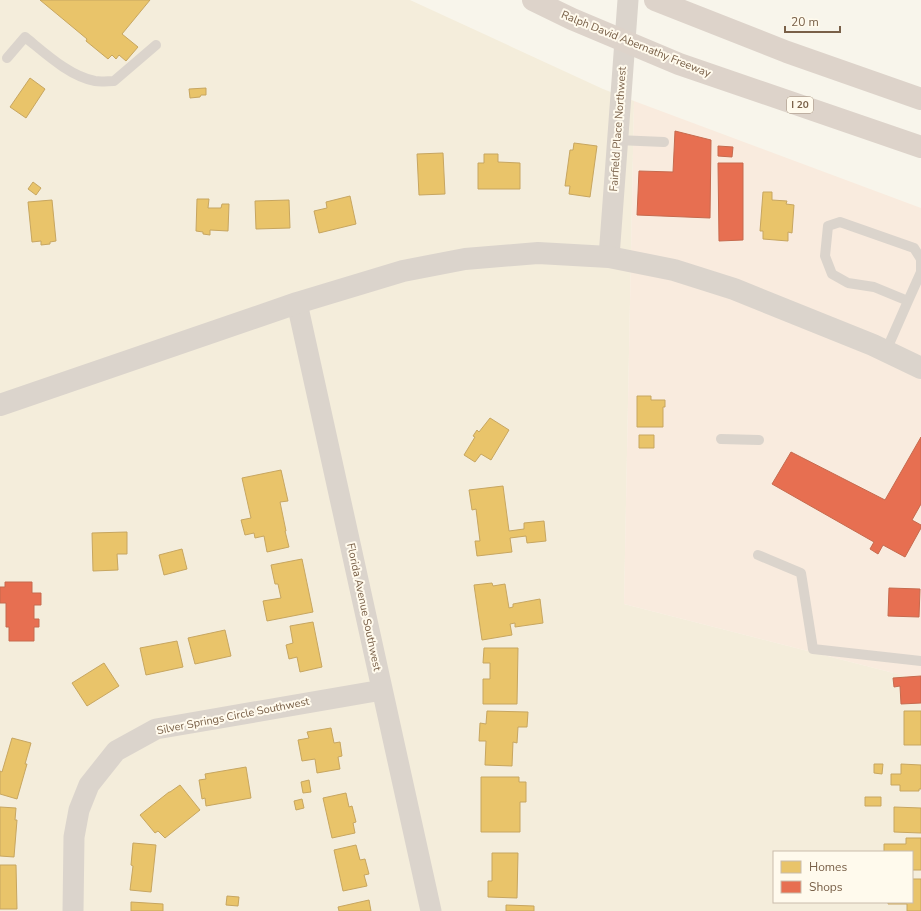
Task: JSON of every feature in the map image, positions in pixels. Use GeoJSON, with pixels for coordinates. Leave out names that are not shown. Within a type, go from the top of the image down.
{"type":"FeatureCollection","features":[{"type":"Feature","properties":{"kind":"highway","name":"Ralph David Abernathy Freeway"},"geometry":{"type":"LineString","coordinates":[[533,0],[572,19],[679,64],[921,146]]}},
{"type":"Feature","properties":{"kind":"highway"},"geometry":{"type":"LineString","coordinates":[[655,0],[787,52],[921,99]]}},
{"type":"Feature","properties":{"kind":"main road"},"geometry":{"type":"LineString","coordinates":[[0,405],[297,303],[403,271],[466,259],[538,253],[609,257],[674,270],[734,289],[873,345],[921,368]]}},
{"type":"Feature","properties":{"kind":"street","name":"Fairfield Place Northwest"},"geometry":{"type":"LineString","coordinates":[[609,257],[628,0]]}},
{"type":"Feature","properties":{"kind":"street","name":"Florida Avenue Southwest"},"geometry":{"type":"LineString","coordinates":[[297,303],[431,911]]}},
{"type":"Feature","properties":{"kind":"street","name":"Silver Springs Circle Southwest"},"geometry":{"type":"LineString","coordinates":[[73,911],[74,837],[79,810],[89,785],[116,751],[156,729],[382,690]]}},
{"type":"Feature","properties":{"kind":"lane"},"geometry":{"type":"LineString","coordinates":[[7,58],[25,37],[76,75],[96,81],[114,81],[156,44]]}},
{"type":"Feature","properties":{"kind":"lane"},"geometry":{"type":"LineString","coordinates":[[617,140],[664,142]]}},
{"type":"Feature","properties":{"kind":"lane"},"geometry":{"type":"LineString","coordinates":[[886,351],[921,272],[921,259],[914,248],[840,222],[828,226],[825,256],[832,274],[848,283],[874,287],[908,301]]}},
{"type":"Feature","properties":{"kind":"lane"},"geometry":{"type":"LineString","coordinates":[[0,398],[36,393]]}},
{"type":"Feature","properties":{"kind":"lane"},"geometry":{"type":"LineString","coordinates":[[721,439],[759,440]]}},
{"type":"Feature","properties":{"kind":"lane"},"geometry":{"type":"LineString","coordinates":[[758,555],[801,573],[813,649],[921,661]]}},
{"type":"Feature","properties":{"kind":"shaded area"},"geometry":{"type":"Polygon","coordinates":[[[0,0],[410,0],[603,89],[634,101],[624,604],[921,680],[921,911],[0,911],[0,0]]]}},
{"type":"Feature","properties":{"kind":"shaded area"},"geometry":{"type":"Polygon","coordinates":[[[634,101],[921,208],[921,680],[624,604],[634,101]]]}},
{"type":"Feature","properties":{"kind":"building: Homes"},"geometry":{"type":"Polygon","coordinates":[[[40,0],[150,0],[122,34],[138,47],[126,61],[119,55],[116,59],[112,55],[108,59],[86,41],[87,39],[40,0]]]}},
{"type":"Feature","properties":{"kind":"building: Homes"},"geometry":{"type":"Polygon","coordinates":[[[30,78],[45,89],[26,118],[10,107],[30,78]]]}},
{"type":"Feature","properties":{"kind":"building: Homes"},"geometry":{"type":"Polygon","coordinates":[[[206,88],[206,95],[190,98],[189,89],[206,88]]]}},
{"type":"Feature","properties":{"kind":"building: Homes"},"geometry":{"type":"Polygon","coordinates":[[[574,143],[597,146],[590,197],[569,194],[570,186],[565,186],[570,150],[573,150],[574,143]]]}},
{"type":"Feature","properties":{"kind":"building: Homes"},"geometry":{"type":"Polygon","coordinates":[[[443,153],[445,194],[419,195],[417,154],[443,153]]]}},
{"type":"Feature","properties":{"kind":"building: Homes"},"geometry":{"type":"Polygon","coordinates":[[[484,154],[498,154],[498,162],[520,163],[520,189],[478,189],[478,163],[484,163],[484,154]]]}},
{"type":"Feature","properties":{"kind":"building: Homes"},"geometry":{"type":"Polygon","coordinates":[[[33,182],[41,188],[36,195],[28,189],[33,182]]]}},
{"type":"Feature","properties":{"kind":"building: Homes"},"geometry":{"type":"Polygon","coordinates":[[[763,192],[772,192],[772,200],[787,201],[786,204],[794,205],[792,233],[788,232],[788,241],[763,239],[763,231],[760,231],[763,192]]]}},
{"type":"Feature","properties":{"kind":"building: Homes"},"geometry":{"type":"Polygon","coordinates":[[[350,196],[356,224],[319,233],[314,211],[327,208],[326,202],[350,196]]]}},
{"type":"Feature","properties":{"kind":"building: Homes"},"geometry":{"type":"Polygon","coordinates":[[[197,199],[209,199],[208,208],[221,208],[222,204],[229,204],[228,231],[210,230],[210,235],[196,231],[197,199]]]}},
{"type":"Feature","properties":{"kind":"building: Homes"},"geometry":{"type":"Polygon","coordinates":[[[52,200],[56,241],[50,242],[50,244],[41,245],[41,241],[32,242],[28,202],[52,200]]]}},
{"type":"Feature","properties":{"kind":"building: Homes"},"geometry":{"type":"Polygon","coordinates":[[[289,200],[290,228],[256,229],[255,201],[289,200]]]}},
{"type":"Feature","properties":{"kind":"building: Homes"},"geometry":{"type":"Polygon","coordinates":[[[637,396],[651,396],[651,400],[665,400],[665,407],[663,407],[663,427],[637,427],[637,396]]]}},
{"type":"Feature","properties":{"kind":"building: Homes"},"geometry":{"type":"Polygon","coordinates":[[[490,418],[509,430],[491,460],[481,454],[475,462],[464,455],[475,437],[473,436],[477,430],[479,432],[490,418]]]}},
{"type":"Feature","properties":{"kind":"building: Homes"},"geometry":{"type":"Polygon","coordinates":[[[639,435],[654,435],[654,448],[639,448],[639,435]]]}},
{"type":"Feature","properties":{"kind":"building: Homes"},"geometry":{"type":"Polygon","coordinates":[[[281,470],[288,501],[280,502],[289,547],[267,552],[264,536],[255,538],[254,533],[245,535],[241,520],[251,518],[242,478],[281,470]]]}},
{"type":"Feature","properties":{"kind":"building: Homes"},"geometry":{"type":"Polygon","coordinates":[[[503,486],[509,531],[524,529],[524,523],[544,521],[546,541],[527,543],[526,536],[510,538],[512,552],[477,556],[475,541],[480,541],[476,509],[472,510],[469,490],[503,486]]]}},
{"type":"Feature","properties":{"kind":"building: Homes"},"geometry":{"type":"Polygon","coordinates":[[[127,532],[127,554],[117,554],[118,570],[93,571],[92,533],[127,532]]]}},
{"type":"Feature","properties":{"kind":"building: Homes"},"geometry":{"type":"Polygon","coordinates":[[[182,549],[187,569],[164,575],[159,555],[182,549]]]}},
{"type":"Feature","properties":{"kind":"building: Homes"},"geometry":{"type":"Polygon","coordinates":[[[302,559],[313,612],[267,621],[263,601],[281,598],[278,584],[275,584],[271,565],[302,559]]]}},
{"type":"Feature","properties":{"kind":"building: Homes"},"geometry":{"type":"Polygon","coordinates":[[[492,583],[493,586],[505,584],[509,608],[513,607],[513,604],[540,599],[543,623],[515,627],[515,623],[510,624],[512,635],[482,640],[474,585],[492,583]]]}},
{"type":"Feature","properties":{"kind":"building: Homes"},"geometry":{"type":"Polygon","coordinates":[[[313,622],[322,667],[300,672],[297,657],[289,659],[286,645],[293,643],[290,626],[313,622]]]}},
{"type":"Feature","properties":{"kind":"building: Homes"},"geometry":{"type":"Polygon","coordinates":[[[225,630],[231,656],[195,664],[188,638],[225,630]]]}},
{"type":"Feature","properties":{"kind":"building: Homes"},"geometry":{"type":"Polygon","coordinates":[[[177,641],[183,667],[146,675],[140,648],[177,641]]]}},
{"type":"Feature","properties":{"kind":"building: Homes"},"geometry":{"type":"Polygon","coordinates":[[[484,648],[518,648],[517,704],[483,704],[483,679],[490,679],[490,663],[483,663],[484,648]]]}},
{"type":"Feature","properties":{"kind":"building: Homes"},"geometry":{"type":"Polygon","coordinates":[[[104,663],[119,686],[87,706],[72,683],[104,663]]]}},
{"type":"Feature","properties":{"kind":"building: Homes"},"geometry":{"type":"Polygon","coordinates":[[[487,711],[528,712],[527,727],[518,727],[517,743],[513,742],[512,766],[485,765],[486,741],[479,741],[480,723],[486,724],[487,711]]]}},
{"type":"Feature","properties":{"kind":"building: Homes"},"geometry":{"type":"Polygon","coordinates":[[[904,711],[921,711],[921,745],[904,745],[904,711]]]}},
{"type":"Feature","properties":{"kind":"building: Homes"},"geometry":{"type":"Polygon","coordinates":[[[331,728],[334,743],[340,742],[342,756],[338,757],[340,769],[317,773],[315,759],[302,761],[298,740],[309,738],[307,732],[331,728]]]}},
{"type":"Feature","properties":{"kind":"building: Homes"},"geometry":{"type":"Polygon","coordinates":[[[12,738],[31,743],[25,764],[27,764],[17,799],[0,794],[0,771],[2,772],[12,738]]]}},
{"type":"Feature","properties":{"kind":"building: Homes"},"geometry":{"type":"Polygon","coordinates":[[[874,764],[883,764],[882,774],[874,773],[874,764]]]}},
{"type":"Feature","properties":{"kind":"building: Homes"},"geometry":{"type":"Polygon","coordinates":[[[901,764],[921,765],[921,789],[919,789],[919,791],[900,791],[900,785],[891,785],[891,774],[901,774],[901,764]]]}},
{"type":"Feature","properties":{"kind":"building: Homes"},"geometry":{"type":"Polygon","coordinates":[[[246,767],[251,798],[206,806],[205,798],[202,799],[199,780],[206,779],[205,774],[246,767]]]}},
{"type":"Feature","properties":{"kind":"building: Homes"},"geometry":{"type":"Polygon","coordinates":[[[481,777],[519,777],[519,782],[526,782],[526,802],[520,802],[520,832],[481,832],[481,777]]]}},
{"type":"Feature","properties":{"kind":"building: Homes"},"geometry":{"type":"Polygon","coordinates":[[[309,780],[311,792],[303,793],[301,782],[309,780]]]}},
{"type":"Feature","properties":{"kind":"building: Homes"},"geometry":{"type":"Polygon","coordinates":[[[180,785],[200,810],[165,838],[158,831],[155,833],[140,815],[180,785]]]}},
{"type":"Feature","properties":{"kind":"building: Homes"},"geometry":{"type":"Polygon","coordinates":[[[346,793],[349,807],[352,806],[356,822],[353,823],[355,833],[332,838],[323,798],[346,793]]]}},
{"type":"Feature","properties":{"kind":"building: Homes"},"geometry":{"type":"Polygon","coordinates":[[[865,797],[881,797],[881,806],[865,806],[865,797]]]}},
{"type":"Feature","properties":{"kind":"building: Homes"},"geometry":{"type":"Polygon","coordinates":[[[302,799],[304,808],[296,810],[294,801],[302,799]]]}},
{"type":"Feature","properties":{"kind":"building: Homes"},"geometry":{"type":"Polygon","coordinates":[[[0,807],[16,808],[15,820],[17,820],[14,857],[0,856],[0,807]]]}},
{"type":"Feature","properties":{"kind":"building: Homes"},"geometry":{"type":"Polygon","coordinates":[[[894,807],[921,808],[921,833],[894,832],[894,807]]]}},
{"type":"Feature","properties":{"kind":"building: Homes"},"geometry":{"type":"Polygon","coordinates":[[[906,838],[921,838],[921,870],[913,870],[913,851],[884,851],[884,844],[906,844],[906,838]]]}},
{"type":"Feature","properties":{"kind":"building: Homes"},"geometry":{"type":"Polygon","coordinates":[[[133,843],[156,845],[151,892],[130,890],[133,866],[131,865],[133,843]]]}},
{"type":"Feature","properties":{"kind":"building: Homes"},"geometry":{"type":"Polygon","coordinates":[[[356,845],[360,860],[365,859],[369,874],[364,875],[367,886],[343,891],[334,850],[356,845]]]}},
{"type":"Feature","properties":{"kind":"building: Homes"},"geometry":{"type":"Polygon","coordinates":[[[492,853],[518,853],[517,898],[488,897],[488,881],[492,881],[492,853]]]}},
{"type":"Feature","properties":{"kind":"building: Homes"},"geometry":{"type":"Polygon","coordinates":[[[0,865],[16,865],[17,909],[0,909],[0,865]]]}},
{"type":"Feature","properties":{"kind":"building: Homes"},"geometry":{"type":"Polygon","coordinates":[[[913,879],[921,879],[921,911],[907,911],[907,904],[888,904],[913,903],[913,879]]]}},
{"type":"Feature","properties":{"kind":"building: Homes"},"geometry":{"type":"Polygon","coordinates":[[[227,896],[239,897],[238,906],[226,905],[227,896]]]}},
{"type":"Feature","properties":{"kind":"building: Homes"},"geometry":{"type":"Polygon","coordinates":[[[369,900],[371,911],[339,911],[338,907],[369,900]]]}},
{"type":"Feature","properties":{"kind":"building: Homes"},"geometry":{"type":"Polygon","coordinates":[[[131,902],[163,904],[163,911],[131,911],[131,902]]]}},
{"type":"Feature","properties":{"kind":"building: Homes"},"geometry":{"type":"Polygon","coordinates":[[[506,905],[534,906],[534,911],[506,911],[506,905]]]}},
{"type":"Feature","properties":{"kind":"building: Shops"},"geometry":{"type":"Polygon","coordinates":[[[675,131],[711,140],[710,218],[637,215],[639,171],[673,172],[675,131]]]}},
{"type":"Feature","properties":{"kind":"building: Shops"},"geometry":{"type":"Polygon","coordinates":[[[718,146],[733,147],[732,157],[718,156],[718,146]]]}},
{"type":"Feature","properties":{"kind":"building: Shops"},"geometry":{"type":"Polygon","coordinates":[[[718,163],[743,163],[743,240],[719,241],[718,163]]]}},
{"type":"Feature","properties":{"kind":"building: Shops"},"geometry":{"type":"Polygon","coordinates":[[[921,437],[921,504],[912,520],[921,525],[921,528],[905,557],[883,545],[878,554],[870,549],[874,542],[772,484],[791,452],[885,500],[921,437]]]}},
{"type":"Feature","properties":{"kind":"building: Shops"},"geometry":{"type":"Polygon","coordinates":[[[5,582],[32,582],[32,593],[41,593],[41,605],[34,605],[34,619],[39,619],[39,627],[34,627],[34,641],[9,641],[9,627],[6,627],[6,603],[0,603],[0,587],[5,587],[5,582]]]}},
{"type":"Feature","properties":{"kind":"building: Shops"},"geometry":{"type":"Polygon","coordinates":[[[889,588],[920,589],[919,617],[888,616],[889,588]]]}},
{"type":"Feature","properties":{"kind":"building: Shops"},"geometry":{"type":"Polygon","coordinates":[[[921,676],[921,703],[901,704],[900,686],[894,687],[893,678],[921,676]]]}}]}
